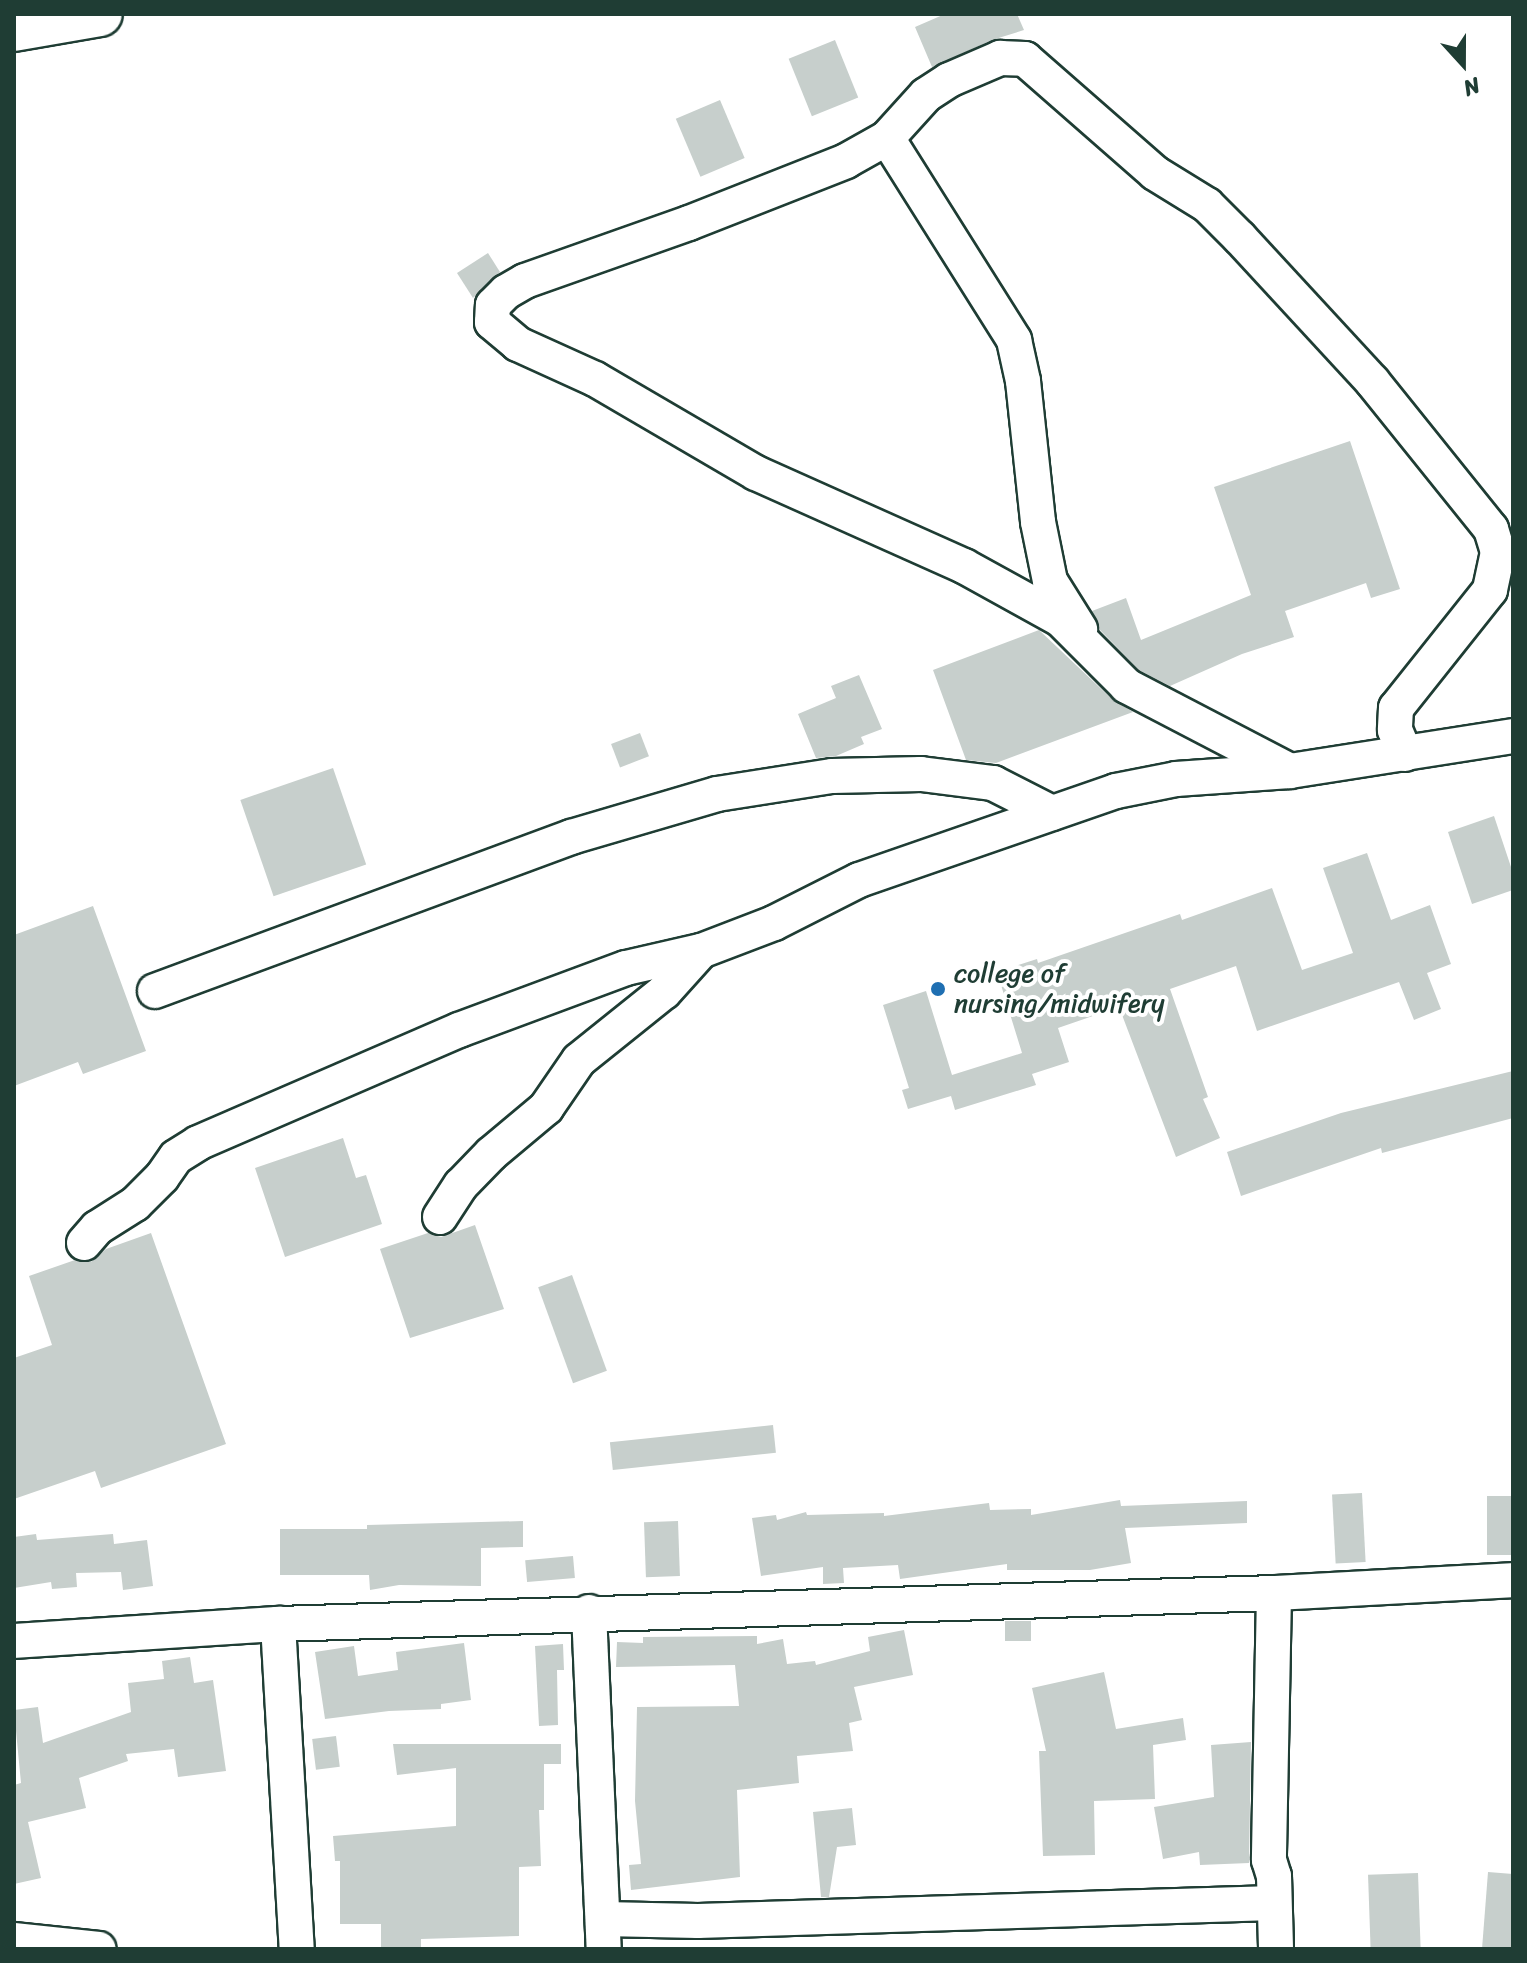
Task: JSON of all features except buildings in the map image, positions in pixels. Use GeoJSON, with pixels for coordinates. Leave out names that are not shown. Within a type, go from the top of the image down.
{"type":"FeatureCollection","features":[{"type":"Feature","properties":{"kind":"main road"},"geometry":{"type":"LineString","coordinates":[[14,29],[100,14]]}},
{"type":"Feature","properties":{"kind":"street"},"geometry":{"type":"LineString","coordinates":[[1290,771],[1127,686],[1060,619],[964,566],[756,473],[595,379],[518,344],[492,322],[493,305],[506,292],[525,281],[689,223],[846,161],[887,138],[926,95],[949,80],[1000,58],[1025,59],[1155,173],[1207,205],[1372,381],[1491,529],[1498,552],[1490,590],[1462,629],[1423,669],[1396,708],[1395,730],[1405,754]]}},
{"type":"Feature","properties":{"kind":"street"},"geometry":{"type":"LineString","coordinates":[[887,138],[1014,340],[1023,381],[1038,522],[1050,581],[1094,650]]}},
{"type":"Feature","properties":{"kind":"street"},"geometry":{"type":"LineString","coordinates":[[84,1243],[97,1228],[135,1204],[176,1157],[198,1143],[459,1030],[626,968],[701,951],[774,923],[859,880],[1116,791],[1176,779],[1290,771],[1513,736]]}},
{"type":"Feature","properties":{"kind":"street"},"geometry":{"type":"LineString","coordinates":[[155,991],[571,837],[717,794],[832,776],[921,774],[993,783],[1052,813]]}},
{"type":"Feature","properties":{"kind":"street"},"geometry":{"type":"LineString","coordinates":[[440,1217],[461,1185],[491,1154],[546,1108],[579,1060],[664,992],[701,951]]}},
{"type":"Feature","properties":{"kind":"street"},"geometry":{"type":"LineString","coordinates":[[14,1641],[278,1624],[1274,1593],[1513,1580]]}},
{"type":"Feature","properties":{"kind":"street"},"geometry":{"type":"LineString","coordinates":[[1274,1593],[1269,1860],[1274,1876],[1276,1949]]}},
{"type":"Feature","properties":{"kind":"street"},"geometry":{"type":"LineString","coordinates":[[589,1612],[604,1934],[698,1921],[1274,1903]]}},
{"type":"Feature","properties":{"kind":"street"},"geometry":{"type":"LineString","coordinates":[[278,1624],[297,1949]]}},
{"type":"Feature","properties":{"kind":"street"},"geometry":{"type":"LineString","coordinates":[[14,1940],[99,1949]]}},
{"type":"Feature","properties":{"kind":"place","name":"college of nursing/midwifery"},"geometry":{"type":"Point","coordinates":[938,989]}}]}
